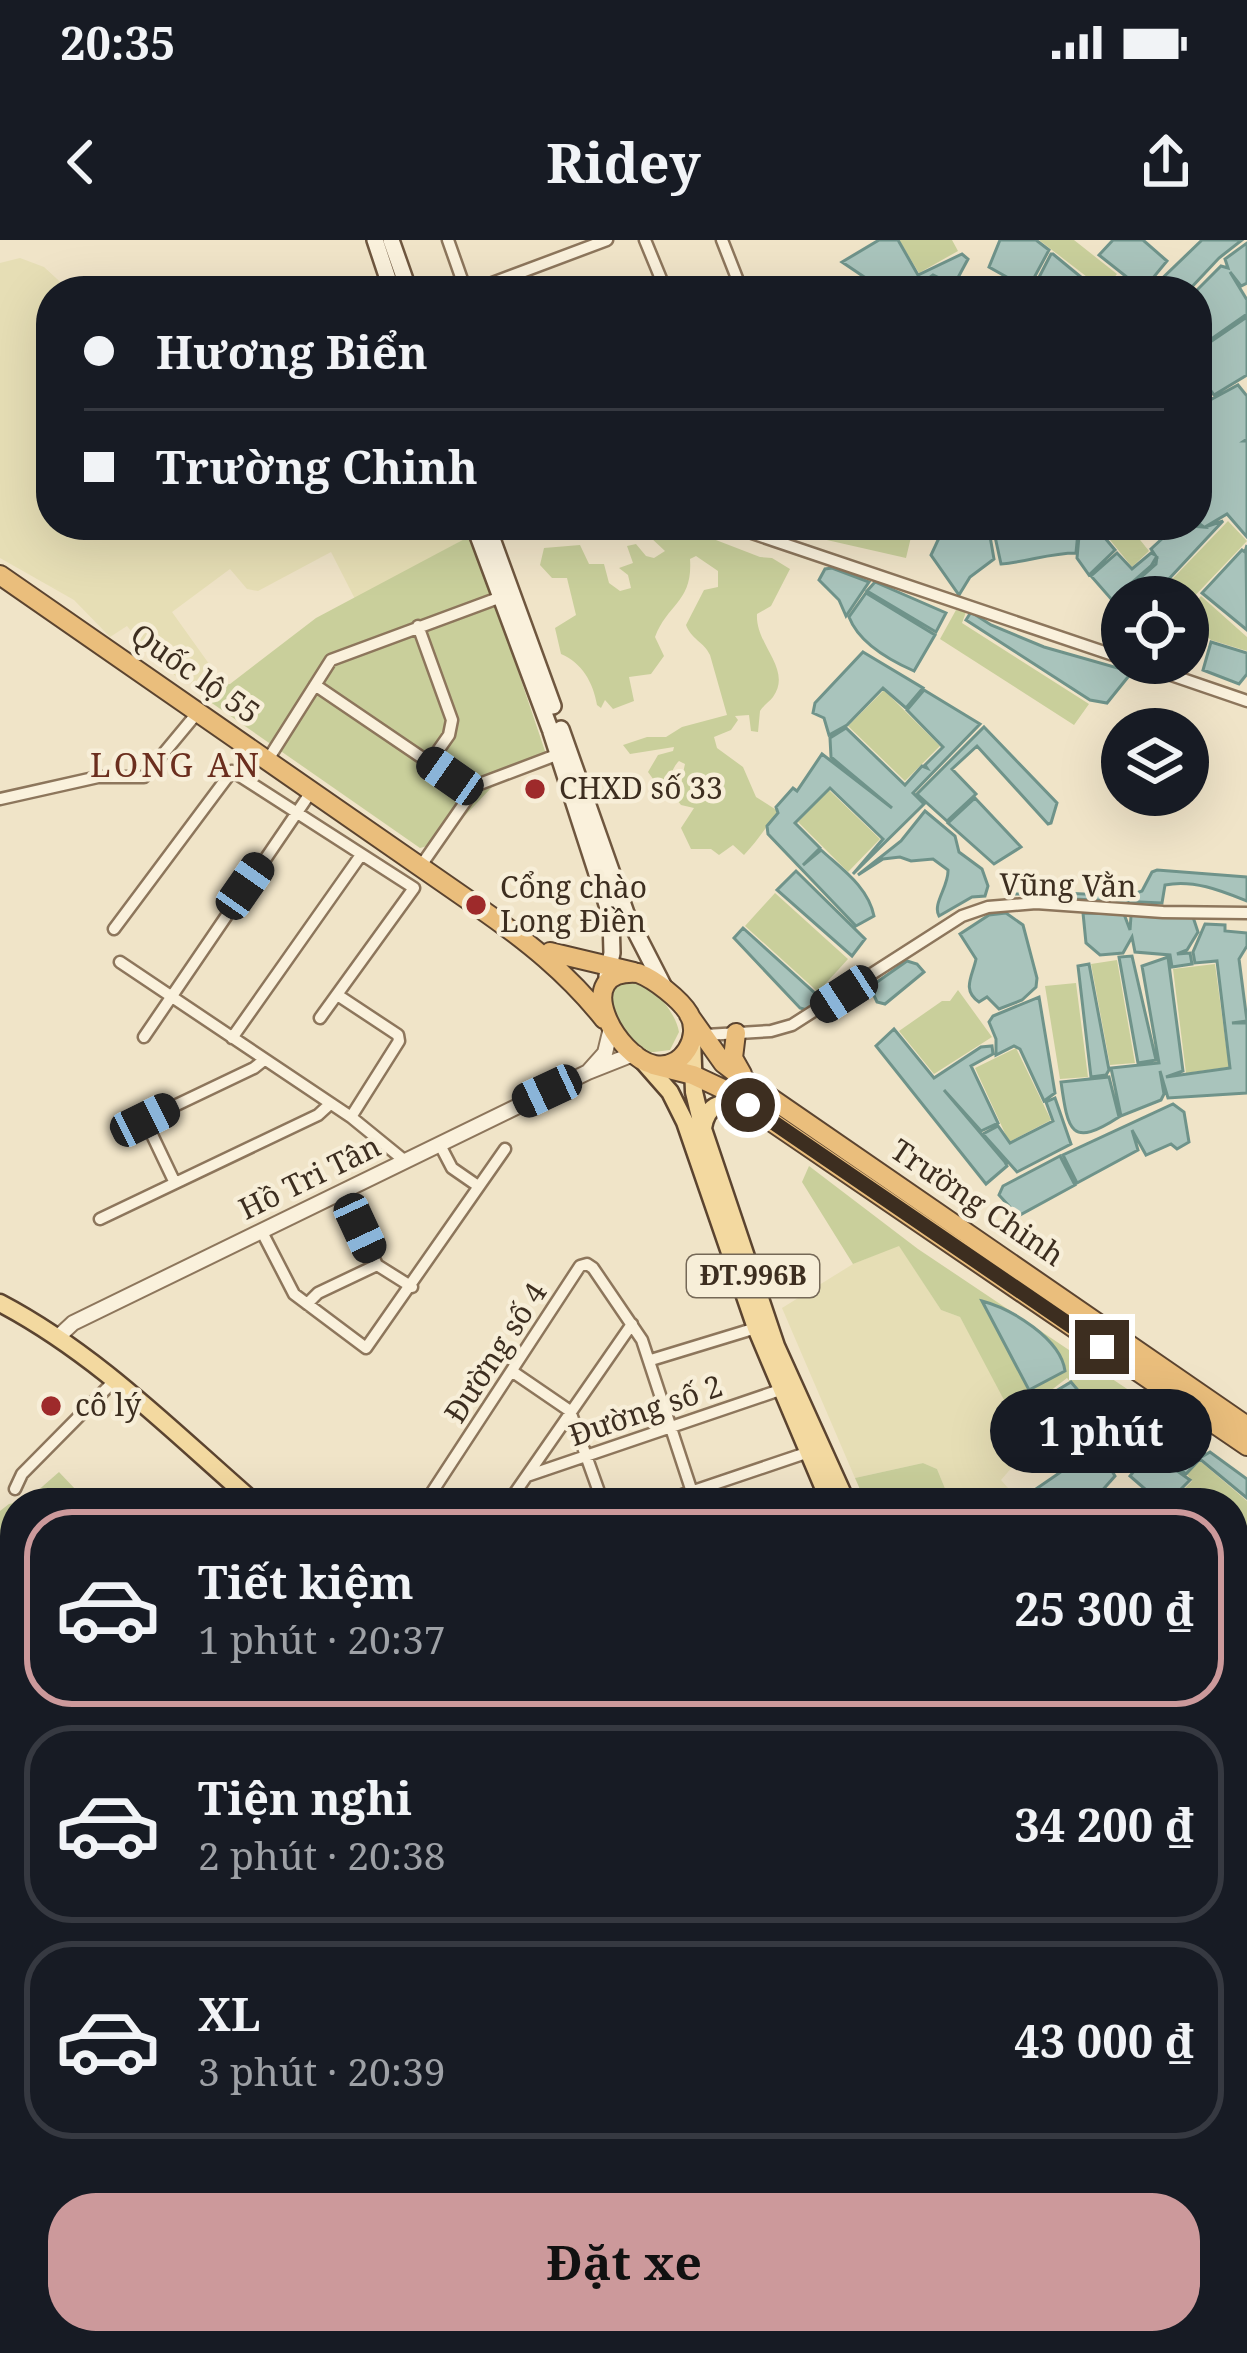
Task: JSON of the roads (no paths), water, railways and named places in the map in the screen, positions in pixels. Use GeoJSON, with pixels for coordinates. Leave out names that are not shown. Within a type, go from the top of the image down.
{"type":"FeatureCollection","features":[{"type":"Feature","properties":{"kind":"highway","name":"Quốc lộ 55"},"geometry":{"type":"LineString","coordinates":[[0,575],[537,947],[571,978],[611,1028]]}},
{"type":"Feature","properties":{"kind":"highway","name":"Quốc lộ 55"},"geometry":{"type":"LineString","coordinates":[[537,947],[569,960],[638,973]]}},
{"type":"Feature","properties":{"kind":"highway"},"geometry":{"type":"LineString","coordinates":[[669,995],[638,973],[620,974],[603,991],[601,1004],[611,1028],[644,1059],[663,1065],[682,1057],[699,1037]]}},
{"type":"Feature","properties":{"kind":"highway","name":"Trường Chinh"},"geometry":{"type":"LineString","coordinates":[[669,995],[689,1015],[699,1037],[749,1083],[1247,1426]]}},
{"type":"Feature","properties":{"kind":"highway"},"geometry":{"type":"LineString","coordinates":[[736,1033],[733,1058],[749,1083]]}},
{"type":"Feature","properties":{"kind":"highway","name":"Trường Chinh"},"geometry":{"type":"LineString","coordinates":[[644,1059],[693,1075],[748,1105],[1247,1446]]}},
{"type":"Feature","properties":{"kind":"main road"},"geometry":{"type":"LineString","coordinates":[[374,240],[387,276]]}},
{"type":"Feature","properties":{"kind":"main road"},"geometry":{"type":"LineString","coordinates":[[395,241],[405,276]]}},
{"type":"Feature","properties":{"kind":"main road"},"geometry":{"type":"LineString","coordinates":[[480,540],[626,914],[669,995]]}},
{"type":"Feature","properties":{"kind":"main road"},"geometry":{"type":"LineString","coordinates":[[492,540],[556,729],[559,754],[611,917],[603,991]]}},
{"type":"Feature","properties":{"kind":"main road","name":"ĐT.996B"},"geometry":{"type":"LineString","coordinates":[[699,1037],[693,1075],[703,1129],[776,1346],[841,1488]]}},
{"type":"Feature","properties":{"kind":"main road","name":"ĐT.996B"},"geometry":{"type":"LineString","coordinates":[[644,1059],[670,1092],[685,1122],[756,1328],[823,1488]]}},
{"type":"Feature","properties":{"kind":"main road"},"geometry":{"type":"LineString","coordinates":[[703,1129],[713,1107],[730,1102],[748,1105]]}},
{"type":"Feature","properties":{"kind":"main road"},"geometry":{"type":"LineString","coordinates":[[0,1303],[58,1336],[116,1379],[238,1488]]}},
{"type":"Feature","properties":{"kind":"street"},"geometry":{"type":"LineString","coordinates":[[448,240],[463,276]]}},
{"type":"Feature","properties":{"kind":"street"},"geometry":{"type":"LineString","coordinates":[[510,276],[607,240]]}},
{"type":"Feature","properties":{"kind":"street"},"geometry":{"type":"LineString","coordinates":[[645,240],[660,276]]}},
{"type":"Feature","properties":{"kind":"street"},"geometry":{"type":"LineString","coordinates":[[722,240],[736,276]]}},
{"type":"Feature","properties":{"kind":"street"},"geometry":{"type":"LineString","coordinates":[[772,540],[1101,651]]}},
{"type":"Feature","properties":{"kind":"street"},"geometry":{"type":"LineString","coordinates":[[267,760],[331,660],[501,597]]}},
{"type":"Feature","properties":{"kind":"street"},"geometry":{"type":"LineString","coordinates":[[418,626],[452,720],[449,735],[430,762]]}},
{"type":"Feature","properties":{"kind":"street"},"geometry":{"type":"LineString","coordinates":[[1199,684],[1247,700]]}},
{"type":"Feature","properties":{"kind":"street"},"geometry":{"type":"LineString","coordinates":[[316,685],[471,790]]}},
{"type":"Feature","properties":{"kind":"street"},"geometry":{"type":"LineString","coordinates":[[0,799],[98,777],[144,777],[197,712]]}},
{"type":"Feature","properties":{"kind":"street"},"geometry":{"type":"LineString","coordinates":[[420,867],[471,790],[559,754]]}},
{"type":"Feature","properties":{"kind":"street"},"geometry":{"type":"LineString","coordinates":[[114,929],[232,771],[414,888],[320,1018]]}},
{"type":"Feature","properties":{"kind":"street"},"geometry":{"type":"LineString","coordinates":[[144,1037],[311,792]]}},
{"type":"Feature","properties":{"kind":"street"},"geometry":{"type":"LineString","coordinates":[[232,1039],[361,855]]}},
{"type":"Feature","properties":{"kind":"street","name":"Vũng Vằn"},"geometry":{"type":"LineString","coordinates":[[699,1037],[792,1025],[962,916],[995,905],[1247,913]]}},
{"type":"Feature","properties":{"kind":"street"},"geometry":{"type":"LineString","coordinates":[[120,962],[351,1117],[405,1162]]}},
{"type":"Feature","properties":{"kind":"street"},"geometry":{"type":"LineString","coordinates":[[339,996],[398,1035],[399,1041],[351,1117]]}},
{"type":"Feature","properties":{"kind":"street"},"geometry":{"type":"LineString","coordinates":[[588,1072],[605,1052],[611,1028]]}},
{"type":"Feature","properties":{"kind":"street","name":"Hồ Tri Tân"},"geometry":{"type":"LineString","coordinates":[[58,1336],[73,1323],[588,1072],[644,1059]]}},
{"type":"Feature","properties":{"kind":"street"},"geometry":{"type":"LineString","coordinates":[[176,1183],[145,1120],[264,1060]]}},
{"type":"Feature","properties":{"kind":"street"},"geometry":{"type":"LineString","coordinates":[[100,1219],[318,1115],[330,1104]]}},
{"type":"Feature","properties":{"kind":"street"},"geometry":{"type":"LineString","coordinates":[[440,1145],[452,1168],[478,1186]]}},
{"type":"Feature","properties":{"kind":"street"},"geometry":{"type":"LineString","coordinates":[[262,1232],[294,1294],[366,1348],[505,1149]]}},
{"type":"Feature","properties":{"kind":"street"},"geometry":{"type":"LineString","coordinates":[[343,1192],[377,1265],[412,1287]]}},
{"type":"Feature","properties":{"kind":"street"},"geometry":{"type":"LineString","coordinates":[[307,1304],[318,1293],[377,1265]]}},
{"type":"Feature","properties":{"kind":"street","name":"Đường số 4"},"geometry":{"type":"LineString","coordinates":[[435,1488],[580,1266],[593,1268],[632,1324],[650,1360],[691,1488]]}},
{"type":"Feature","properties":{"kind":"street"},"geometry":{"type":"LineString","coordinates":[[519,1488],[632,1324]]}},
{"type":"Feature","properties":{"kind":"street"},"geometry":{"type":"LineString","coordinates":[[650,1360],[756,1328]]}},
{"type":"Feature","properties":{"kind":"street"},"geometry":{"type":"LineString","coordinates":[[513,1372],[570,1411],[598,1488]]}},
{"type":"Feature","properties":{"kind":"street"},"geometry":{"type":"LineString","coordinates":[[15,1488],[22,1474],[116,1379]]}},
{"type":"Feature","properties":{"kind":"street","name":"Đường số 2"},"geometry":{"type":"LineString","coordinates":[[527,1476],[780,1390]]}},
{"type":"Feature","properties":{"kind":"street"},"geometry":{"type":"LineString","coordinates":[[704,1488],[806,1453]]}},
{"type":"Feature","properties":{"kind":"water"},"geometry":{"type":"Polygon","coordinates":[[[879,240],[898,240],[918,275],[962,254],[968,259],[959,276],[863,276],[842,262],[879,240]]]}},
{"type":"Feature","properties":{"kind":"water"},"geometry":{"type":"Polygon","coordinates":[[[1000,240],[1036,240],[1049,250],[1035,276],[1005,276],[989,267],[1000,240]]]}},
{"type":"Feature","properties":{"kind":"water"},"geometry":{"type":"Polygon","coordinates":[[[1113,240],[1143,240],[1167,261],[1155,276],[1125,276],[1099,255],[1113,240]]]}},
{"type":"Feature","properties":{"kind":"water"},"geometry":{"type":"Polygon","coordinates":[[[1202,240],[1242,240],[1202,276],[1165,276],[1202,240]]]}},
{"type":"Feature","properties":{"kind":"water"},"geometry":{"type":"Polygon","coordinates":[[[1247,243],[1247,283],[1241,286],[1230,272],[1247,300],[1247,314],[1212,338],[1211,276],[1221,266],[1228,268],[1225,259],[1247,243]]]}},
{"type":"Feature","properties":{"kind":"water"},"geometry":{"type":"Polygon","coordinates":[[[1053,254],[1080,276],[1040,276],[1053,254]]]}},
{"type":"Feature","properties":{"kind":"water"},"geometry":{"type":"Polygon","coordinates":[[[1247,317],[1247,375],[1214,395],[1212,392],[1212,341],[1247,317]]]}},
{"type":"Feature","properties":{"kind":"water"},"geometry":{"type":"Polygon","coordinates":[[[1238,385],[1247,396],[1247,537],[1227,514],[1212,523],[1212,399],[1238,385]]]}},
{"type":"Feature","properties":{"kind":"water"},"geometry":{"type":"Polygon","coordinates":[[[938,540],[991,540],[994,559],[970,577],[959,595],[931,555],[938,540]]]}},
{"type":"Feature","properties":{"kind":"water"},"geometry":{"type":"Polygon","coordinates":[[[996,540],[1077,540],[1076,553],[1001,564],[996,540]]]}},
{"type":"Feature","properties":{"kind":"water"},"geometry":{"type":"Polygon","coordinates":[[[1079,540],[1107,540],[1115,550],[1089,575],[1077,558],[1079,540]]]}},
{"type":"Feature","properties":{"kind":"water"},"geometry":{"type":"Polygon","coordinates":[[[1161,540],[1205,540],[1172,576],[1142,576],[1156,564],[1157,556],[1140,576],[1101,576],[1101,587],[1091,576],[1117,553],[1132,569],[1151,553],[1155,555],[1151,549],[1161,540]]]}},
{"type":"Feature","properties":{"kind":"water"},"geometry":{"type":"Polygon","coordinates":[[[1247,545],[1247,630],[1209,599],[1209,585],[1247,545]]]}},
{"type":"Feature","properties":{"kind":"water"},"geometry":{"type":"Polygon","coordinates":[[[825,569],[869,582],[846,616],[839,600],[819,580],[825,569]]]}},
{"type":"Feature","properties":{"kind":"water"},"geometry":{"type":"Polygon","coordinates":[[[875,582],[946,613],[936,632],[867,591],[875,582]]]}},
{"type":"Feature","properties":{"kind":"water"},"geometry":{"type":"Polygon","coordinates":[[[866,593],[935,635],[914,671],[876,650],[854,626],[849,617],[866,593]]]}},
{"type":"Feature","properties":{"kind":"water"},"geometry":{"type":"Polygon","coordinates":[[[971,612],[1044,647],[1101,663],[1101,684],[1122,684],[1107,703],[1090,700],[966,620],[971,612]]]}},
{"type":"Feature","properties":{"kind":"water"},"geometry":{"type":"Polygon","coordinates":[[[1211,642],[1247,653],[1247,674],[1239,684],[1209,672],[1211,642]]]}},
{"type":"Feature","properties":{"kind":"water"},"geometry":{"type":"Polygon","coordinates":[[[863,652],[923,688],[906,708],[883,688],[847,725],[829,735],[824,718],[813,713],[815,703],[863,652]]]}},
{"type":"Feature","properties":{"kind":"water"},"geometry":{"type":"Polygon","coordinates":[[[924,690],[980,724],[913,793],[924,804],[853,874],[883,839],[830,788],[795,823],[820,848],[803,865],[821,850],[866,896],[874,916],[856,926],[768,834],[767,826],[778,813],[776,807],[793,788],[797,791],[822,754],[892,808],[831,757],[830,738],[846,728],[905,785],[943,747],[907,710],[924,690]]]}},
{"type":"Feature","properties":{"kind":"water"},"geometry":{"type":"Polygon","coordinates":[[[984,727],[1057,803],[1051,823],[977,746],[952,769],[976,794],[947,821],[917,794],[984,727]]]}},
{"type":"Feature","properties":{"kind":"water"},"geometry":{"type":"Polygon","coordinates":[[[975,798],[1021,847],[994,864],[948,823],[975,798]]]}},
{"type":"Feature","properties":{"kind":"water"},"geometry":{"type":"Polygon","coordinates":[[[925,811],[955,836],[959,852],[982,869],[988,886],[985,896],[972,897],[939,916],[948,870],[933,859],[883,859],[858,875],[901,841],[925,811]]]}},
{"type":"Feature","properties":{"kind":"water"},"geometry":{"type":"Polygon","coordinates":[[[1157,870],[1247,877],[1247,901],[1186,884],[1165,885],[1162,903],[1028,897],[1040,892],[1128,896],[1142,891],[1157,870]]]}},
{"type":"Feature","properties":{"kind":"water"},"geometry":{"type":"Polygon","coordinates":[[[796,871],[865,939],[852,956],[777,890],[796,871]]]}},
{"type":"Feature","properties":{"kind":"water"},"geometry":{"type":"Polygon","coordinates":[[[1006,913],[1023,925],[1037,978],[1036,987],[1022,1000],[999,1009],[987,997],[979,1002],[971,992],[976,959],[960,934],[989,915],[1006,913]]]}},
{"type":"Feature","properties":{"kind":"water"},"geometry":{"type":"Polygon","coordinates":[[[1083,913],[1124,914],[1130,930],[1131,916],[1137,913],[1193,917],[1198,932],[1187,950],[1177,954],[1190,953],[1192,964],[1172,967],[1170,955],[1135,952],[1132,937],[1123,953],[1100,955],[1086,943],[1083,913]]]}},
{"type":"Feature","properties":{"kind":"water"},"geometry":{"type":"Polygon","coordinates":[[[1205,924],[1247,933],[1247,946],[1239,959],[1247,1021],[1232,1023],[1247,1023],[1247,1093],[1168,1098],[1160,1071],[1161,1100],[1121,1116],[1111,1068],[1159,1063],[1142,966],[1168,957],[1183,1071],[1166,1077],[1230,1068],[1217,961],[1195,963],[1193,952],[1205,924]]]}},
{"type":"Feature","properties":{"kind":"water"},"geometry":{"type":"Polygon","coordinates":[[[743,928],[817,995],[818,1001],[807,1010],[800,1008],[734,938],[743,928]]]}},
{"type":"Feature","properties":{"kind":"water"},"geometry":{"type":"Polygon","coordinates":[[[1132,956],[1156,1060],[1138,1063],[1119,957],[1132,956]]]}},
{"type":"Feature","properties":{"kind":"water"},"geometry":{"type":"Polygon","coordinates":[[[907,961],[924,972],[885,1004],[877,1002],[870,987],[907,961]]]}},
{"type":"Feature","properties":{"kind":"water"},"geometry":{"type":"Polygon","coordinates":[[[1089,964],[1109,1070],[1091,1077],[1078,966],[1089,964]]]}},
{"type":"Feature","properties":{"kind":"water"},"geometry":{"type":"Polygon","coordinates":[[[1039,997],[1055,1093],[1044,1101],[1020,1049],[1014,1046],[996,1055],[989,1022],[1039,997]]]}},
{"type":"Feature","properties":{"kind":"water"},"geometry":{"type":"Polygon","coordinates":[[[894,1029],[934,1078],[981,1047],[992,1046],[993,1054],[971,1066],[998,1123],[981,1131],[944,1090],[1007,1166],[986,1184],[876,1046],[894,1029]]]}},
{"type":"Feature","properties":{"kind":"water"},"geometry":{"type":"Polygon","coordinates":[[[1109,1077],[1119,1117],[1091,1132],[1075,1130],[1066,1113],[1061,1082],[1109,1077]]]}},
{"type":"Feature","properties":{"kind":"water"},"geometry":{"type":"Polygon","coordinates":[[[1055,1098],[1071,1144],[1017,1172],[983,1134],[998,1126],[1010,1143],[1053,1121],[1046,1102],[1055,1098]]]}},
{"type":"Feature","properties":{"kind":"water"},"geometry":{"type":"Polygon","coordinates":[[[1173,1104],[1184,1112],[1189,1142],[1146,1155],[1132,1130],[1138,1150],[1077,1183],[1063,1155],[1173,1104]]]}},
{"type":"Feature","properties":{"kind":"water"},"geometry":{"type":"Polygon","coordinates":[[[1060,1156],[1075,1185],[1018,1216],[999,1195],[1003,1186],[1060,1156]]]}},
{"type":"Feature","properties":{"kind":"water"},"geometry":{"type":"Polygon","coordinates":[[[982,1301],[1007,1311],[1045,1337],[1065,1371],[1029,1390],[982,1301]]]}},
{"type":"Feature","properties":{"kind":"water"},"geometry":{"type":"Polygon","coordinates":[[[1071,1382],[1128,1450],[1104,1488],[1037,1488],[1068,1467],[1031,1406],[1071,1382]]]}},
{"type":"Feature","properties":{"kind":"water"},"geometry":{"type":"Polygon","coordinates":[[[1172,1429],[1205,1449],[1203,1456],[1210,1452],[1247,1479],[1247,1488],[1235,1488],[1200,1459],[1186,1474],[1155,1451],[1172,1429]]]}},
{"type":"Feature","properties":{"kind":"water"},"geometry":{"type":"Polygon","coordinates":[[[1156,1456],[1190,1480],[1182,1488],[1144,1488],[1130,1476],[1142,1461],[1156,1456]]]}},
{"type":"Feature","properties":{"kind":"waterway"},"geometry":{"type":"LineString","coordinates":[[1010,894],[1033,894]]}},
{"type":"Feature","properties":{"kind":"place","name":"CHXD số 33"},"geometry":{"type":"Point","coordinates":[535,789]}},
{"type":"Feature","properties":{"kind":"place","name":"Cổng chào Long Điền"},"geometry":{"type":"Point","coordinates":[476,905]}},
{"type":"Feature","properties":{"kind":"place","name":"cô lý"},"geometry":{"type":"Point","coordinates":[51,1406]}},
{"type":"Feature","properties":{"kind":"district","name":"LONG AN"},"geometry":{"type":"Point","coordinates":[176,765]}}]}
